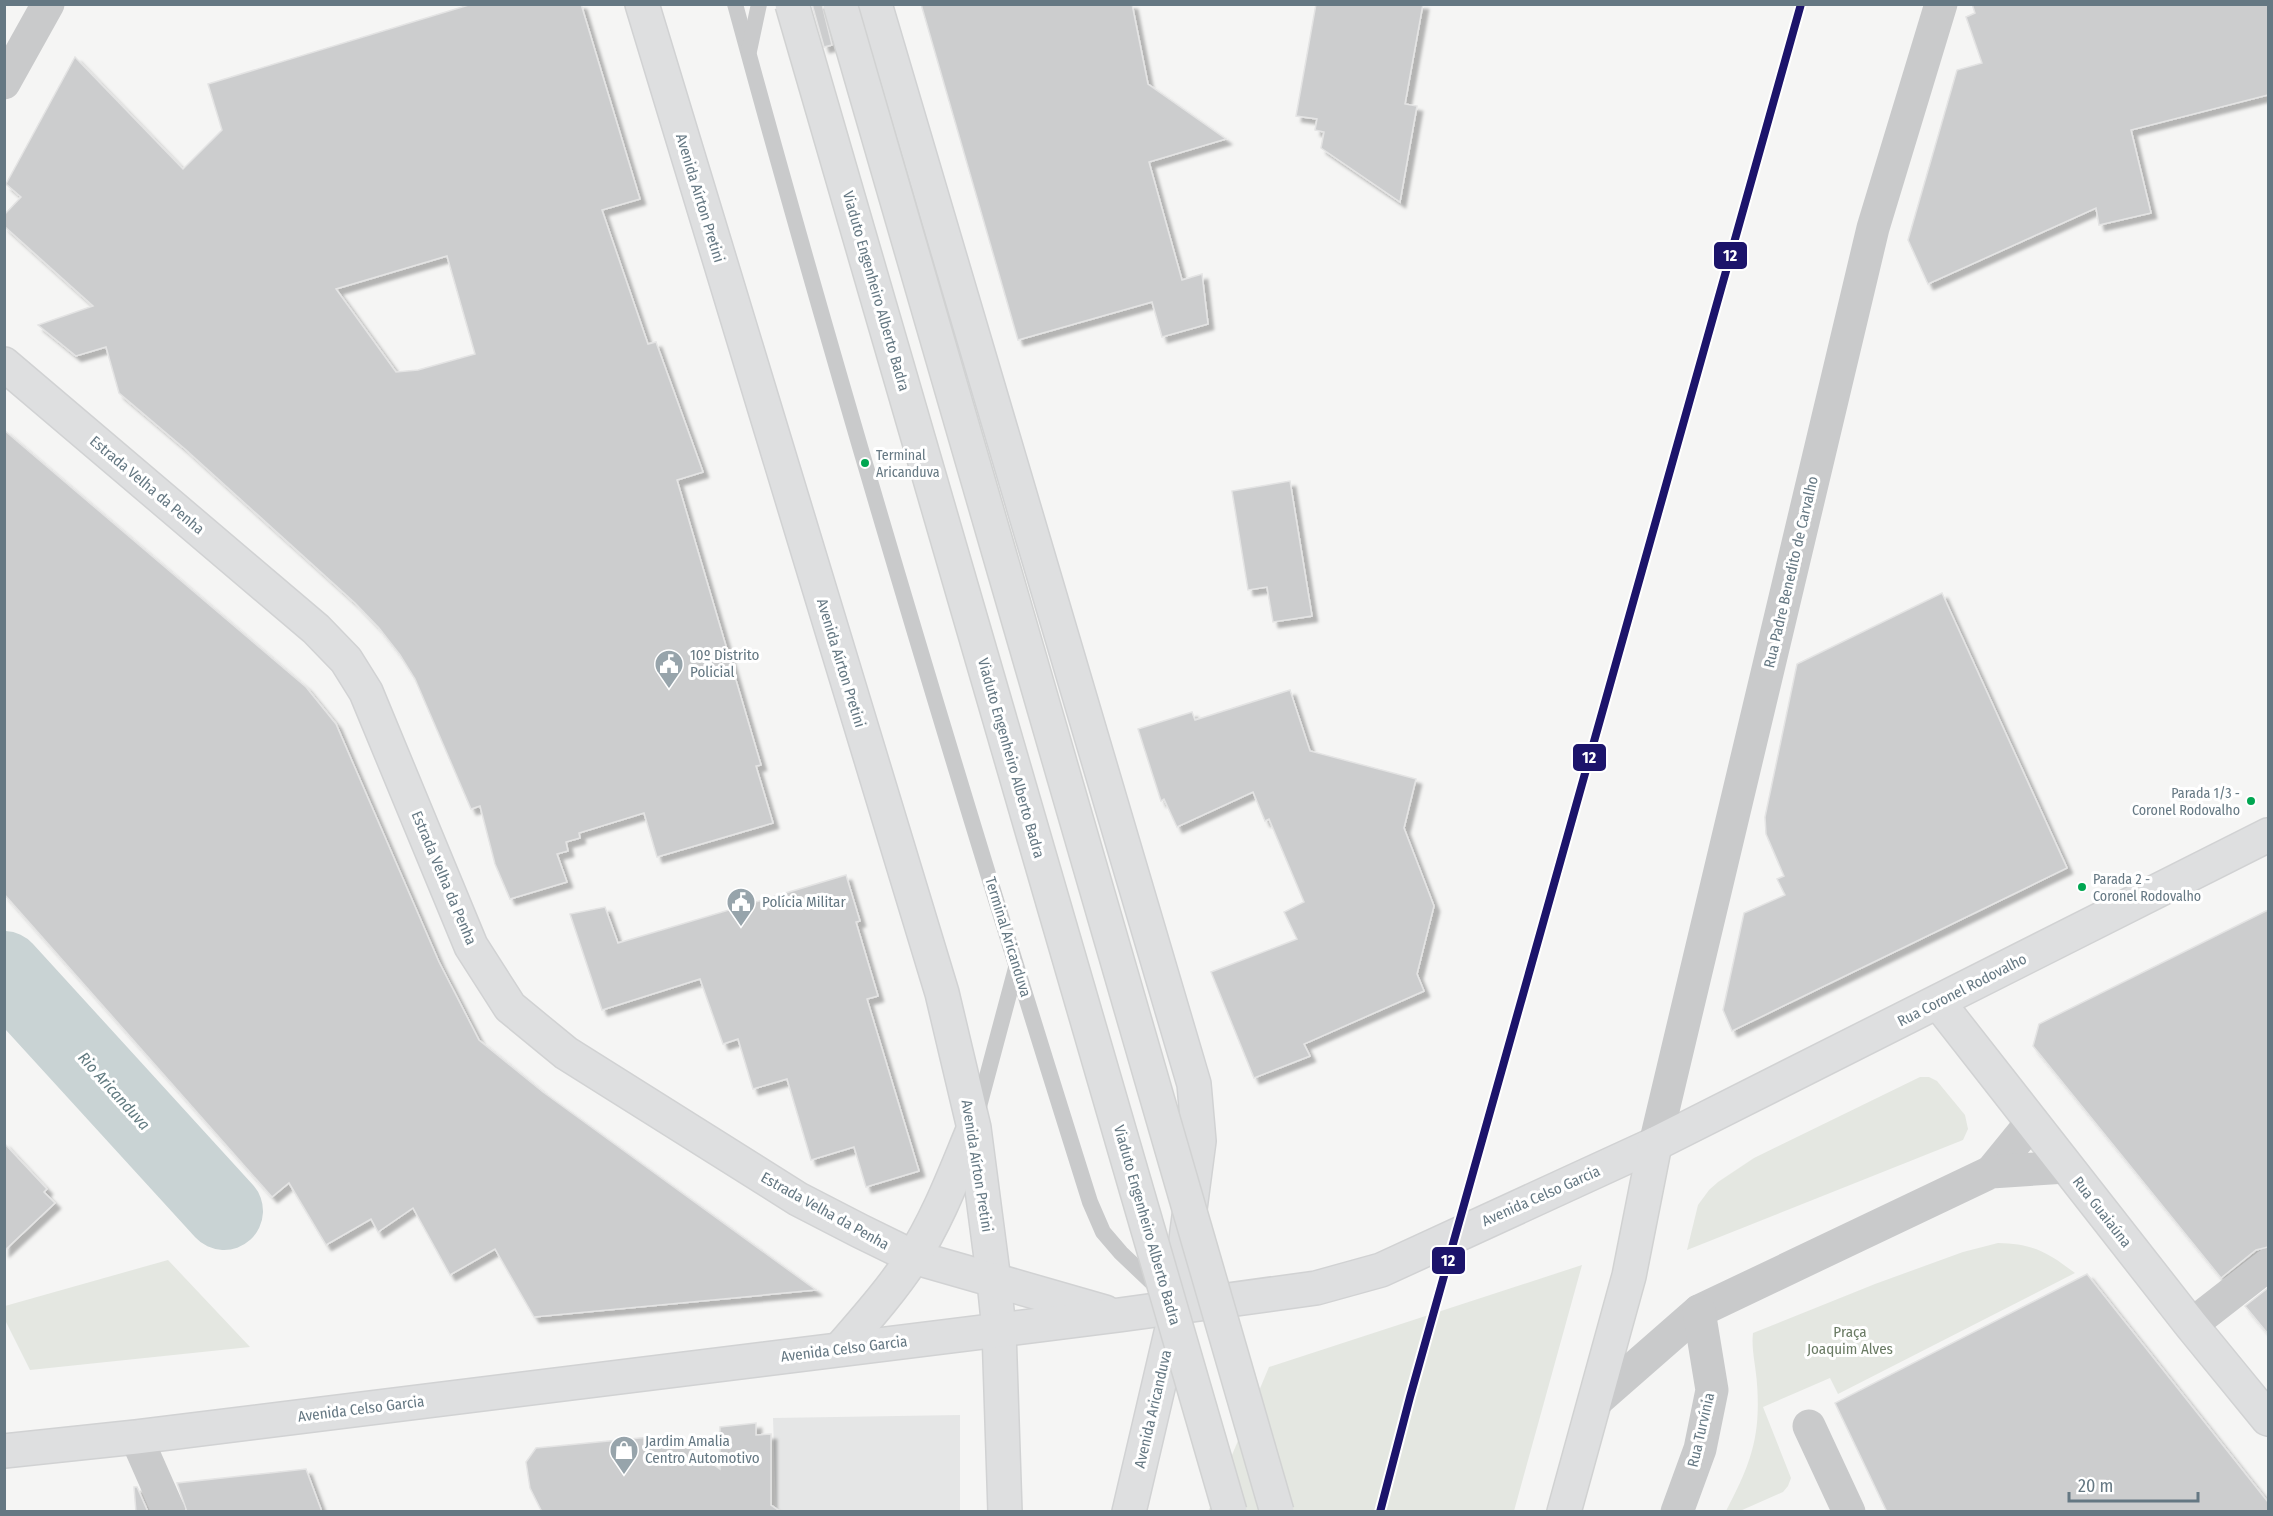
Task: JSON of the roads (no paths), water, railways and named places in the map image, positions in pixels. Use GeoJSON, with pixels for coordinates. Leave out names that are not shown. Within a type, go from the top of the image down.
{"type":"FeatureCollection","features":[{"type":"Feature","properties":{"kind":"main road","name":"Avenida Aírton Pretini"},"geometry":{"type":"LineString","coordinates":[[642,4],[942,993],[974,1128],[999,1330]]}},
{"type":"Feature","properties":{"kind":"main road","name":"Viaduto Engenheiro Alberto Badra"},"geometry":{"type":"LineString","coordinates":[[792,4],[1230,1512]]}},
{"type":"Feature","properties":{"kind":"main road"},"geometry":{"type":"LineString","coordinates":[[840,4],[1277,1512]]}},
{"type":"Feature","properties":{"kind":"main road"},"geometry":{"type":"LineString","coordinates":[[875,4],[1194,1084],[1199,1141],[1178,1307]]}},
{"type":"Feature","properties":{"kind":"main road","name":"Estrada Velha da Penha"},"geometry":{"type":"LineString","coordinates":[[4,364],[316,629],[346,660],[366,692],[471,946],[510,1006],[566,1053],[798,1199],[913,1257],[1119,1315]]}},
{"type":"Feature","properties":{"kind":"main road","name":"Rua Coronel Rodovalho"},"geometry":{"type":"LineString","coordinates":[[1655,1144],[2268,835]]}},
{"type":"Feature","properties":{"kind":"main road","name":"Rua Guaiaúna"},"geometry":{"type":"LineString","coordinates":[[1938,1002],[2031,1123],[2268,1419]]}},
{"type":"Feature","properties":{"kind":"main road"},"geometry":{"type":"LineString","coordinates":[[840,1349],[890,1292],[913,1257],[943,1201],[974,1128]]}},
{"type":"Feature","properties":{"kind":"main road"},"geometry":{"type":"LineString","coordinates":[[1564,1512],[1629,1276],[1655,1144]]}},
{"type":"Feature","properties":{"kind":"main road","name":"Avenida Celso Garcia"},"geometry":{"type":"LineString","coordinates":[[4,1451],[136,1437],[999,1330],[1316,1288],[1381,1270],[1655,1144]]}},
{"type":"Feature","properties":{"kind":"main road","name":"Avenida Aricanduva"},"geometry":{"type":"LineString","coordinates":[[1129,1512],[1178,1307]]}},
{"type":"Feature","properties":{"kind":"main road"},"geometry":{"type":"LineString","coordinates":[[999,1330],[1005,1512]]}},
{"type":"Feature","properties":{"kind":"street"},"geometry":{"type":"LineString","coordinates":[[4,82],[48,4]]}},
{"type":"Feature","properties":{"kind":"street","name":"Rua Padre Benedito de Carvalho"},"geometry":{"type":"LineString","coordinates":[[1655,1144],[1873,228],[1941,4]]}},
{"type":"Feature","properties":{"kind":"street"},"geometry":{"type":"LineString","coordinates":[[1991,1172],[2031,1123]]}},
{"type":"Feature","properties":{"kind":"street"},"geometry":{"type":"LineString","coordinates":[[1595,1402],[1699,1311],[1991,1172],[2066,1167]]}},
{"type":"Feature","properties":{"kind":"street"},"geometry":{"type":"LineString","coordinates":[[2191,1325],[2268,1265]]}},
{"type":"Feature","properties":{"kind":"street","name":"Rua Turvínia"},"geometry":{"type":"LineString","coordinates":[[1677,1512],[1700,1449],[1712,1390],[1699,1311]]}},
{"type":"Feature","properties":{"kind":"street"},"geometry":{"type":"LineString","coordinates":[[1809,1426],[1850,1512]]}},
{"type":"Feature","properties":{"kind":"street"},"geometry":{"type":"LineString","coordinates":[[136,1437],[169,1512]]}},
{"type":"Feature","properties":{"kind":"lane","name":"Terminal Aricanduva"},"geometry":{"type":"LineString","coordinates":[[735,4],[865,463],[1016,967],[1090,1202],[1103,1232],[1121,1253],[1178,1307]]}},
{"type":"Feature","properties":{"kind":"lane","name":"Terminal Aricanduva"},"geometry":{"type":"LineString","coordinates":[[748,55],[759,4]]}},
{"type":"Feature","properties":{"kind":"lane"},"geometry":{"type":"LineString","coordinates":[[974,1128],[1016,967]]}},
{"type":"Feature","properties":{"kind":"waterway","name":"Rio Aricanduva"},"geometry":{"type":"LineString","coordinates":[[4,970],[224,1211]]}},
{"type":"Feature","properties":{"kind":"place","name":"Terminal Aricanduva"},"geometry":{"type":"Point","coordinates":[865,463]}},
{"type":"Feature","properties":{"kind":"place","name":"10º Distrito Policial"},"geometry":{"type":"Point","coordinates":[669,690]}},
{"type":"Feature","properties":{"kind":"place","name":"Parada 1/3 - Coronel Rodovalho"},"geometry":{"type":"Point","coordinates":[2251,801]}},
{"type":"Feature","properties":{"kind":"place","name":"Parada 2 - Coronel Rodovalho"},"geometry":{"type":"Point","coordinates":[2082,887]}},
{"type":"Feature","properties":{"kind":"place","name":"Polícia Militar"},"geometry":{"type":"Point","coordinates":[741,928]}},
{"type":"Feature","properties":{"kind":"place","name":"Jardim Amalia Centro Automotivo"},"geometry":{"type":"Point","coordinates":[624,1476]}},
{"type":"Feature","properties":{"kind":"park label","name":"Praça Joaquim Alves"},"geometry":{"type":"Point","coordinates":[1850,1340]}}]}
